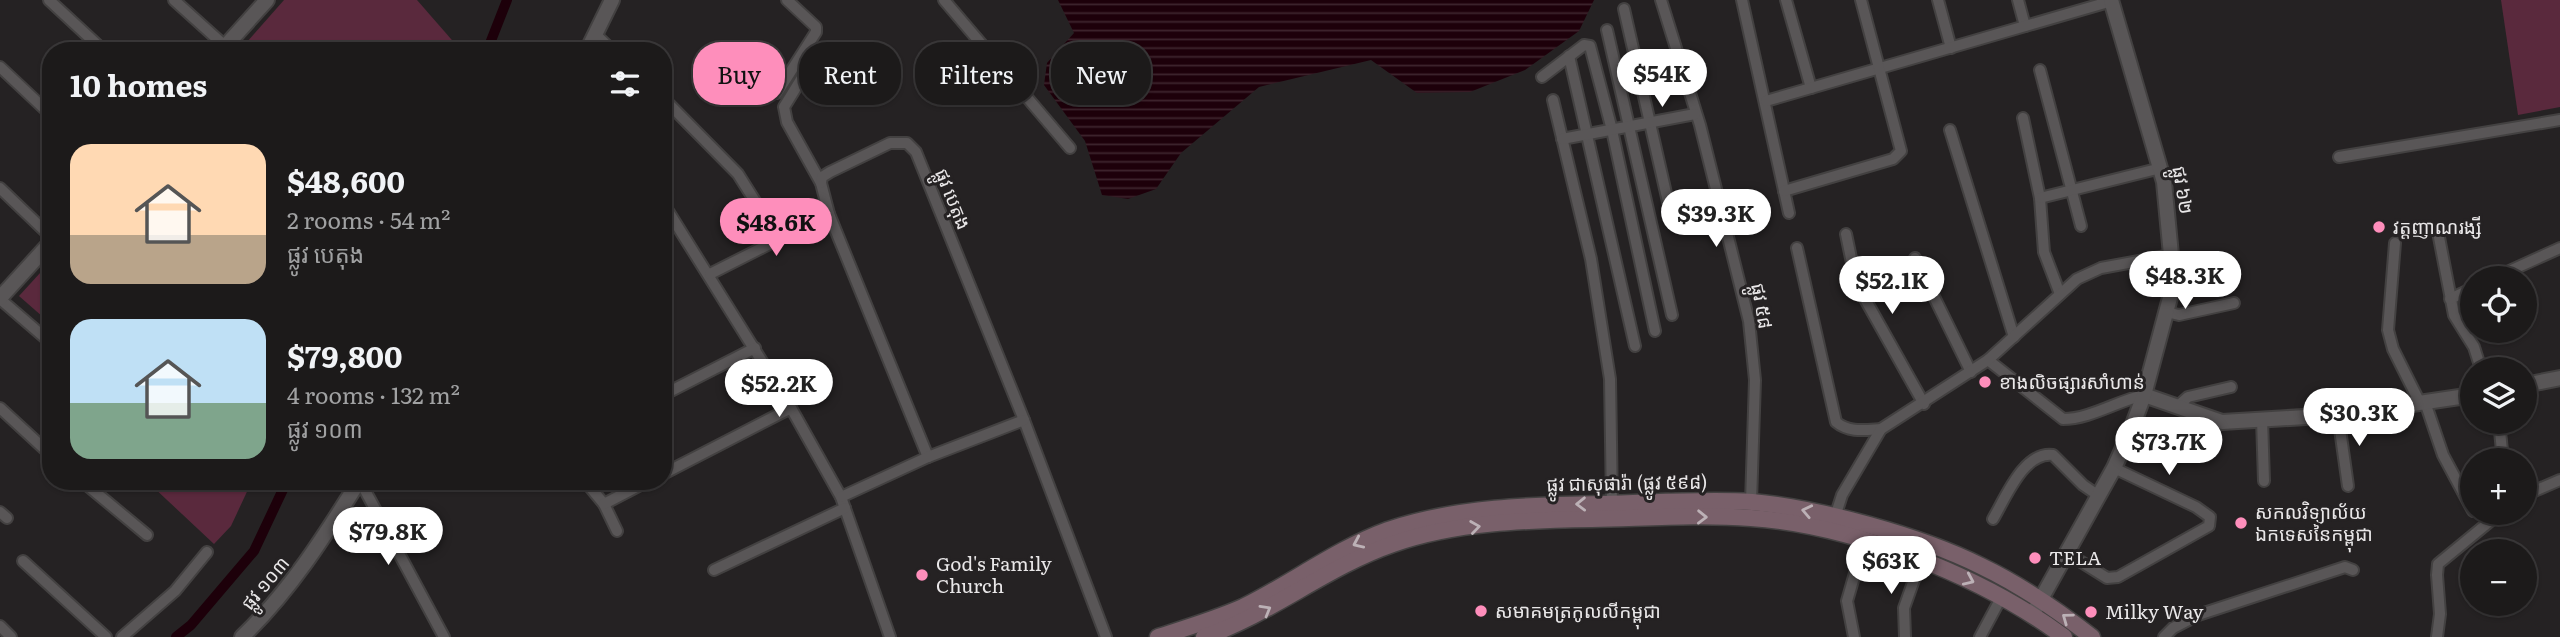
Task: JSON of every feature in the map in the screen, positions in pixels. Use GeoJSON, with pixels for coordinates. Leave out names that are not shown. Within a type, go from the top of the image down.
{"type":"FeatureCollection","features":[{"type":"Feature","properties":{"kind":"main road","name":"ផ្លូវ ជាសុផារ៉ា (ផ្លូវ ៥៩៨)"},"geometry":{"type":"LineString","coordinates":[[1158,637],[1244,606],[1343,550],[1389,530],[1458,514],[1555,505],[1751,502],[1835,517],[1926,544],[1968,560],[2041,600],[2092,637]]}},
{"type":"Feature","properties":{"kind":"main road","name":"ផ្លូវ ជាសុផារ៉ា (ផ្លូវ ៥៩៨)"},"geometry":{"type":"LineString","coordinates":[[1204,637],[1250,619],[1361,557],[1405,540],[1463,528],[1556,520],[1688,517],[1750,518],[1783,522],[1864,542],[1921,560],[2002,597],[2062,636]]}},
{"type":"Feature","properties":{"kind":"street"},"geometry":{"type":"LineString","coordinates":[[49,0],[94,42]]}},
{"type":"Feature","properties":{"kind":"street"},"geometry":{"type":"LineString","coordinates":[[174,0],[216,42]]}},
{"type":"Feature","properties":{"kind":"street"},"geometry":{"type":"LineString","coordinates":[[229,42],[267,0]]}},
{"type":"Feature","properties":{"kind":"street"},"geometry":{"type":"LineString","coordinates":[[592,42],[612,0]]}},
{"type":"Feature","properties":{"kind":"street"},"geometry":{"type":"LineString","coordinates":[[785,80],[816,32],[816,27],[787,0]]}},
{"type":"Feature","properties":{"kind":"street"},"geometry":{"type":"LineString","coordinates":[[944,0],[1070,148]]}},
{"type":"Feature","properties":{"kind":"street","name":"ផ្លូវ ៥៨"},"geometry":{"type":"LineString","coordinates":[[1661,0],[1737,266],[1749,321],[1755,380],[1751,502]]}},
{"type":"Feature","properties":{"kind":"street"},"geometry":{"type":"LineString","coordinates":[[1742,0],[1789,213]]}},
{"type":"Feature","properties":{"kind":"street"},"geometry":{"type":"LineString","coordinates":[[1786,0],[1811,88]]}},
{"type":"Feature","properties":{"kind":"street"},"geometry":{"type":"LineString","coordinates":[[1784,191],[1893,159],[1901,150],[1861,0]]}},
{"type":"Feature","properties":{"kind":"street"},"geometry":{"type":"LineString","coordinates":[[1938,0],[1951,48]]}},
{"type":"Feature","properties":{"kind":"street"},"geometry":{"type":"LineString","coordinates":[[2018,0],[2025,26]]}},
{"type":"Feature","properties":{"kind":"street"},"geometry":{"type":"LineString","coordinates":[[1766,101],[2111,1]]}},
{"type":"Feature","properties":{"kind":"street","name":"ផ្លូវ ៦២"},"geometry":{"type":"LineString","coordinates":[[2032,614],[2114,468],[2144,395],[2166,312],[2172,276],[2165,182],[2111,1]]}},
{"type":"Feature","properties":{"kind":"street"},"geometry":{"type":"LineString","coordinates":[[1624,9],[1671,215]]}},
{"type":"Feature","properties":{"kind":"street"},"geometry":{"type":"LineString","coordinates":[[1608,30],[1672,315]]}},
{"type":"Feature","properties":{"kind":"street"},"geometry":{"type":"LineString","coordinates":[[596,34],[604,42]]}},
{"type":"Feature","properties":{"kind":"street"},"geometry":{"type":"LineString","coordinates":[[1542,77],[1584,44],[1590,46],[1612,130],[1655,331]]}},
{"type":"Feature","properties":{"kind":"street"},"geometry":{"type":"LineString","coordinates":[[1569,56],[1635,346]]}},
{"type":"Feature","properties":{"kind":"street"},"geometry":{"type":"LineString","coordinates":[[0,67],[42,107]]}},
{"type":"Feature","properties":{"kind":"street"},"geometry":{"type":"LineString","coordinates":[[2040,70],[2081,226]]}},
{"type":"Feature","properties":{"kind":"street"},"geometry":{"type":"LineString","coordinates":[[799,83],[784,107],[787,122],[821,183],[829,214],[928,457]]}},
{"type":"Feature","properties":{"kind":"street"},"geometry":{"type":"LineString","coordinates":[[1553,100],[1591,260],[1610,379],[1612,504]]}},
{"type":"Feature","properties":{"kind":"street"},"geometry":{"type":"LineString","coordinates":[[672,107],[738,174],[760,209],[774,242]]}},
{"type":"Feature","properties":{"kind":"street"},"geometry":{"type":"LineString","coordinates":[[1562,139],[1695,114]]}},
{"type":"Feature","properties":{"kind":"street"},"geometry":{"type":"LineString","coordinates":[[2023,118],[2040,198],[2044,252],[2060,294]]}},
{"type":"Feature","properties":{"kind":"street"},"geometry":{"type":"LineString","coordinates":[[2339,157],[2560,120]]}},
{"type":"Feature","properties":{"kind":"street"},"geometry":{"type":"LineString","coordinates":[[1950,130],[2014,337]]}},
{"type":"Feature","properties":{"kind":"street","name":"ផ្លូវ បេតុង"},"geometry":{"type":"LineString","coordinates":[[821,183],[822,177],[830,172],[890,143],[907,144],[916,152],[1024,420],[1106,637]]}},
{"type":"Feature","properties":{"kind":"street"},"geometry":{"type":"LineString","coordinates":[[2040,198],[2161,168]]}},
{"type":"Feature","properties":{"kind":"street"},"geometry":{"type":"LineString","coordinates":[[0,188],[42,230]]}},
{"type":"Feature","properties":{"kind":"street"},"geometry":{"type":"LineString","coordinates":[[710,274],[829,214]]}},
{"type":"Feature","properties":{"kind":"street"},"geometry":{"type":"LineString","coordinates":[[672,217],[791,408],[843,502],[890,637]]}},
{"type":"Feature","properties":{"kind":"street"},"geometry":{"type":"LineString","coordinates":[[2438,232],[2454,315],[2477,357]]}},
{"type":"Feature","properties":{"kind":"street"},"geometry":{"type":"LineString","coordinates":[[1846,234],[1865,299],[1924,404]]}},
{"type":"Feature","properties":{"kind":"street"},"geometry":{"type":"LineString","coordinates":[[2395,243],[2388,330],[2393,349],[2423,402],[2443,455],[2460,487]]}},
{"type":"Feature","properties":{"kind":"street"},"geometry":{"type":"LineString","coordinates":[[2520,266],[2560,247]]}},
{"type":"Feature","properties":{"kind":"street"},"geometry":{"type":"LineString","coordinates":[[1797,248],[1836,422],[1850,430],[1881,429],[1924,404],[1988,360],[2077,279],[2101,268],[2171,255]]}},
{"type":"Feature","properties":{"kind":"street"},"geometry":{"type":"LineString","coordinates":[[42,250],[0,299],[42,335]]}},
{"type":"Feature","properties":{"kind":"street"},"geometry":{"type":"LineString","coordinates":[[1915,258],[1971,372]]}},
{"type":"Feature","properties":{"kind":"street"},"geometry":{"type":"LineString","coordinates":[[1646,286],[1664,283]]}},
{"type":"Feature","properties":{"kind":"street"},"geometry":{"type":"LineString","coordinates":[[2450,299],[2460,294]]}},
{"type":"Feature","properties":{"kind":"street"},"geometry":{"type":"LineString","coordinates":[[2166,312],[2179,315],[2234,303]]}},
{"type":"Feature","properties":{"kind":"street"},"geometry":{"type":"LineString","coordinates":[[672,390],[755,348]]}},
{"type":"Feature","properties":{"kind":"street"},"geometry":{"type":"LineString","coordinates":[[1988,360],[2063,419],[2076,419],[2144,395],[2222,422],[2338,415],[2460,397]]}},
{"type":"Feature","properties":{"kind":"street"},"geometry":{"type":"LineString","coordinates":[[2537,383],[2560,378]]}},
{"type":"Feature","properties":{"kind":"street"},"geometry":{"type":"LineString","coordinates":[[2179,405],[2188,397],[2231,387]]}},
{"type":"Feature","properties":{"kind":"street"},"geometry":{"type":"LineString","coordinates":[[0,408],[42,447]]}},
{"type":"Feature","properties":{"kind":"street"},"geometry":{"type":"LineString","coordinates":[[672,469],[791,408]]}},
{"type":"Feature","properties":{"kind":"street"},"geometry":{"type":"LineString","coordinates":[[2338,415],[2348,486]]}},
{"type":"Feature","properties":{"kind":"street"},"geometry":{"type":"LineString","coordinates":[[2262,419],[2264,481]]}},
{"type":"Feature","properties":{"kind":"street"},"geometry":{"type":"LineString","coordinates":[[714,570],[928,457],[1024,420]]}},
{"type":"Feature","properties":{"kind":"street"},"geometry":{"type":"LineString","coordinates":[[1835,517],[1842,495],[1881,429]]}},
{"type":"Feature","properties":{"kind":"street"},"geometry":{"type":"LineString","coordinates":[[1993,519],[2026,464],[2041,454],[2053,455],[2099,496]]}},
{"type":"Feature","properties":{"kind":"street"},"geometry":{"type":"LineString","coordinates":[[2067,554],[2107,578],[2118,577],[2209,526],[2210,517],[2196,507],[2114,468]]}},
{"type":"Feature","properties":{"kind":"street"},"geometry":{"type":"LineString","coordinates":[[2537,490],[2560,480]]}},
{"type":"Feature","properties":{"kind":"street"},"geometry":{"type":"LineString","coordinates":[[93,490],[147,535]]}},
{"type":"Feature","properties":{"kind":"street","name":"ផ្លូវ ១០៣"},"geometry":{"type":"LineString","coordinates":[[251,634],[299,574],[353,490]]}},
{"type":"Feature","properties":{"kind":"street"},"geometry":{"type":"LineString","coordinates":[[364,490],[444,637]]}},
{"type":"Feature","properties":{"kind":"street"},"geometry":{"type":"LineString","coordinates":[[592,490],[604,504],[617,531]]}},
{"type":"Feature","properties":{"kind":"street"},"geometry":{"type":"LineString","coordinates":[[604,504],[631,490]]}},
{"type":"Feature","properties":{"kind":"street"},"geometry":{"type":"LineString","coordinates":[[2437,637],[2440,614],[2438,564],[2484,525]]}},
{"type":"Feature","properties":{"kind":"street"},"geometry":{"type":"LineString","coordinates":[[1854,637],[1847,601],[1864,542]]}},
{"type":"Feature","properties":{"kind":"street"},"geometry":{"type":"LineString","coordinates":[[122,637],[174,591],[207,552]]}},
{"type":"Feature","properties":{"kind":"street"},"geometry":{"type":"LineString","coordinates":[[1905,637],[1904,608],[1921,560]]}},
{"type":"Feature","properties":{"kind":"street"},"geometry":{"type":"LineString","coordinates":[[23,561],[106,637]]}},
{"type":"Feature","properties":{"kind":"street"},"geometry":{"type":"LineString","coordinates":[[2164,637],[2172,628],[2198,615],[2345,568],[2353,570]]}},
{"type":"Feature","properties":{"kind":"street"},"geometry":{"type":"LineString","coordinates":[[1980,637],[2002,597]]}},
{"type":"Feature","properties":{"kind":"street"},"geometry":{"type":"LineString","coordinates":[[0,626],[11,637]]}},
{"type":"Feature","properties":{"kind":"shaded area"},"geometry":{"type":"Polygon","coordinates":[[[284,0],[417,0],[454,42],[247,42],[284,0]]]}},
{"type":"Feature","properties":{"kind":"shaded area"},"geometry":{"type":"Polygon","coordinates":[[[1058,0],[1594,0],[1579,31],[1525,70],[1470,92],[1417,93],[1371,60],[1259,87],[1181,153],[1156,189],[1128,199],[1102,195],[1085,141],[1059,105],[1151,105],[1151,42],[1066,42],[1074,33],[1058,0]]]}},
{"type":"Feature","properties":{"kind":"shaded area"},"geometry":{"type":"Polygon","coordinates":[[[2501,0],[2560,0],[2560,107],[2518,115],[2501,0]]]}},
{"type":"Feature","properties":{"kind":"shaded area"},"geometry":{"type":"Polygon","coordinates":[[[1051,59],[1051,95],[1044,85],[1047,63],[1051,59]]]}},
{"type":"Feature","properties":{"kind":"shaded area"},"geometry":{"type":"Polygon","coordinates":[[[42,271],[42,316],[19,296],[42,271]]]}},
{"type":"Feature","properties":{"kind":"shaded area"},"geometry":{"type":"Polygon","coordinates":[[[156,490],[248,490],[231,526],[214,544],[156,490]]]}},
{"type":"Feature","properties":{"kind":"waterway"},"geometry":{"type":"LineString","coordinates":[[491,42],[507,0]]}},
{"type":"Feature","properties":{"kind":"waterway"},"geometry":{"type":"LineString","coordinates":[[176,637],[191,625],[254,551],[283,490]]}},
{"type":"Feature","properties":{"kind":"place","name":"វត្តញាណរង្សី"},"geometry":{"type":"Point","coordinates":[2379,227]}},
{"type":"Feature","properties":{"kind":"place","name":"ខាងលិចផ្សារសាំហាន់"},"geometry":{"type":"Point","coordinates":[1985,382]}},
{"type":"Feature","properties":{"kind":"place","name":"សកលវិទ្យាល័យ ឯកទេសនៃកម្ពុជា"},"geometry":{"type":"Point","coordinates":[2241,523]}},
{"type":"Feature","properties":{"kind":"place","name":"TELA"},"geometry":{"type":"Point","coordinates":[2035,558]}},
{"type":"Feature","properties":{"kind":"place","name":"God's Family Church"},"geometry":{"type":"Point","coordinates":[922,575]}},
{"type":"Feature","properties":{"kind":"place","name":"សមាគមត្រកូលលីកម្ពុជា"},"geometry":{"type":"Point","coordinates":[1481,611]}},
{"type":"Feature","properties":{"kind":"place","name":"Milky Way"},"geometry":{"type":"Point","coordinates":[2091,612]}}]}
